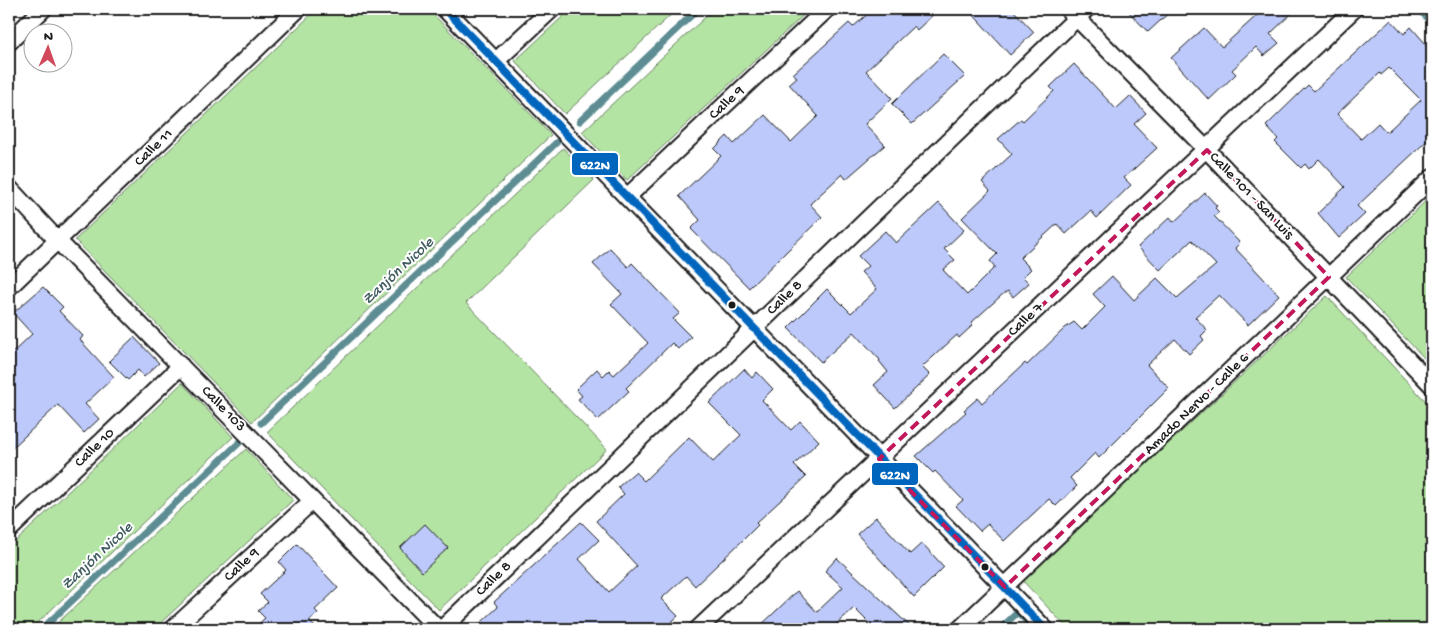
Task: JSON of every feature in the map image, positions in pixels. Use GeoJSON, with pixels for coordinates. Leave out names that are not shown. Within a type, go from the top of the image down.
{"type":"FeatureCollection","features":[{"type":"Feature","properties":{"kind":"street"},"geometry":{"type":"LineString","coordinates":[[9,42],[43,9]]}},
{"type":"Feature","properties":{"kind":"street","name":"Calle 11"},"geometry":{"type":"LineString","coordinates":[[9,287],[58,242],[298,9]]}},
{"type":"Feature","properties":{"kind":"street"},"geometry":{"type":"LineString","coordinates":[[445,9],[1045,629]]}},
{"type":"Feature","properties":{"kind":"street"},"geometry":{"type":"LineString","coordinates":[[496,61],[552,9]]}},
{"type":"Feature","properties":{"kind":"street","name":"Calle 9"},"geometry":{"type":"LineString","coordinates":[[627,198],[827,9]]}},
{"type":"Feature","properties":{"kind":"street","name":"Calle 7"},"geometry":{"type":"LineString","coordinates":[[698,629],[1207,150],[1354,9]]}},
{"type":"Feature","properties":{"kind":"street","name":"Calle 101 - San Luis"},"geometry":{"type":"LineString","coordinates":[[1077,12],[1432,386]]}},
{"type":"Feature","properties":{"kind":"street","name":"Calle 8"},"geometry":{"type":"LineString","coordinates":[[442,629],[1077,12]]}},
{"type":"Feature","properties":{"kind":"street","name":"Amado Nervo - Calle 6"},"geometry":{"type":"LineString","coordinates":[[960,629],[1432,178]]}},
{"type":"Feature","properties":{"kind":"street","name":"Calle 103"},"geometry":{"type":"LineString","coordinates":[[9,188],[58,242],[438,629]]}},
{"type":"Feature","properties":{"kind":"street","name":"Calle 10"},"geometry":{"type":"LineString","coordinates":[[9,530],[181,366]]}},
{"type":"Feature","properties":{"kind":"street","name":"Calle 9"},"geometry":{"type":"LineString","coordinates":[[173,629],[312,502]]}},
{"type":"Feature","properties":{"kind":"highlighted area"},"geometry":{"type":"Polygon","coordinates":[[[1207,150],[1329,277],[1005,587],[879,459],[1207,150]]]}},
{"type":"Feature","properties":{"kind":"green space"},"geometry":{"type":"Polygon","coordinates":[[[317,9],[428,9],[551,135],[252,422],[75,240],[317,9]]]}},
{"type":"Feature","properties":{"kind":"green space"},"geometry":{"type":"Polygon","coordinates":[[[571,9],[677,9],[565,114],[515,61],[571,9]]]}},
{"type":"Feature","properties":{"kind":"green space"},"geometry":{"type":"Polygon","coordinates":[[[714,9],[810,9],[627,180],[582,132],[714,9]]]}},
{"type":"Feature","properties":{"kind":"green space"},"geometry":{"type":"Polygon","coordinates":[[[563,148],[594,180],[466,303],[607,449],[439,610],[267,432],[563,148]]]}},
{"type":"Feature","properties":{"kind":"green space"},"geometry":{"type":"Polygon","coordinates":[[[1432,195],[1432,366],[1346,277],[1432,195]]]}},
{"type":"Feature","properties":{"kind":"green space"},"geometry":{"type":"Polygon","coordinates":[[[1327,296],[1432,408],[1432,629],[1068,629],[1022,580],[1327,296]]]}},
{"type":"Feature","properties":{"kind":"green space"},"geometry":{"type":"Polygon","coordinates":[[[182,383],[233,437],[31,629],[9,629],[9,548],[182,383]]]}},
{"type":"Feature","properties":{"kind":"green space"},"geometry":{"type":"Polygon","coordinates":[[[246,449],[293,500],[154,629],[51,629],[246,449]]]}},
{"type":"Feature","properties":{"kind":"building"},"geometry":{"type":"Polygon","coordinates":[[[873,9],[939,9],[917,30],[914,26],[866,71],[892,98],[865,124],[885,145],[846,179],[842,174],[810,204],[822,217],[749,288],[691,229],[700,220],[679,196],[721,156],[714,149],[727,136],[734,144],[765,115],[791,142],[818,116],[789,84],[797,77],[793,74],[849,23],[853,27],[873,9]]]}},
{"type":"Feature","properties":{"kind":"building"},"geometry":{"type":"Polygon","coordinates":[[[968,9],[1012,9],[1034,32],[1010,55],[968,9]]]}},
{"type":"Feature","properties":{"kind":"building"},"geometry":{"type":"Polygon","coordinates":[[[1126,9],[1173,9],[1148,32],[1126,9]]]}},
{"type":"Feature","properties":{"kind":"building"},"geometry":{"type":"Polygon","coordinates":[[[1264,9],[1296,9],[1270,34],[1279,43],[1264,56],[1256,47],[1232,70],[1236,74],[1209,100],[1171,58],[1204,28],[1222,47],[1264,9]]]}},
{"type":"Feature","properties":{"kind":"building"},"geometry":{"type":"Polygon","coordinates":[[[1391,20],[1404,34],[1411,27],[1432,51],[1432,136],[1357,206],[1365,214],[1339,238],[1318,213],[1345,187],[1319,159],[1309,169],[1305,164],[1301,168],[1275,142],[1278,139],[1266,126],[1308,85],[1314,91],[1391,20]],[[1389,68],[1381,75],[1380,73],[1337,114],[1361,139],[1378,123],[1386,132],[1421,100],[1389,68]]]}},
{"type":"Feature","properties":{"kind":"building"},"geometry":{"type":"Polygon","coordinates":[[[943,54],[965,76],[912,124],[892,104],[943,54]]]}},
{"type":"Feature","properties":{"kind":"building"},"geometry":{"type":"Polygon","coordinates":[[[1074,64],[1116,109],[1130,96],[1146,113],[1134,124],[1157,148],[1124,178],[1131,185],[1097,218],[1091,211],[1066,234],[1057,224],[1020,258],[1031,269],[1023,277],[1029,283],[1013,297],[1008,291],[1003,294],[971,323],[973,325],[959,338],[957,335],[922,367],[930,375],[895,408],[874,385],[888,372],[880,360],[854,332],[821,362],[788,328],[827,289],[851,313],[877,289],[861,272],[868,266],[858,256],[885,231],[896,243],[939,203],[964,230],[944,249],[955,260],[943,270],[967,295],[995,267],[990,261],[997,254],[962,218],[990,191],[982,182],[1012,154],[998,139],[1021,119],[1023,121],[1054,91],[1050,87],[1074,64]]]}},
{"type":"Feature","properties":{"kind":"building"},"geometry":{"type":"Polygon","coordinates":[[[1205,193],[1217,206],[1215,208],[1219,212],[1214,216],[1240,243],[1235,248],[1279,295],[1248,325],[1219,295],[1195,317],[1207,330],[1201,336],[1204,340],[1189,354],[1175,339],[1147,365],[1169,388],[1099,458],[1095,453],[1070,478],[1077,486],[1056,506],[1049,499],[1004,541],[988,524],[980,531],[956,506],[963,500],[935,471],[933,473],[916,456],[966,412],[964,410],[978,398],[982,403],[1025,363],[1027,365],[1065,328],[1074,322],[1082,330],[1105,307],[1093,294],[1112,276],[1134,300],[1157,278],[1177,298],[1216,265],[1192,240],[1160,270],[1138,247],[1170,217],[1174,222],[1205,193]]]}},
{"type":"Feature","properties":{"kind":"building"},"geometry":{"type":"Polygon","coordinates":[[[610,248],[628,267],[632,263],[680,313],[673,319],[691,337],[678,349],[672,343],[626,388],[629,391],[598,420],[578,399],[582,396],[576,389],[597,369],[603,376],[609,370],[614,375],[648,343],[611,304],[622,294],[593,264],[610,248]]]}},
{"type":"Feature","properties":{"kind":"building"},"geometry":{"type":"Polygon","coordinates":[[[43,287],[63,307],[59,311],[83,336],[80,340],[114,377],[85,404],[99,419],[84,433],[58,405],[9,451],[9,356],[32,334],[13,313],[43,287]]]}},
{"type":"Feature","properties":{"kind":"building"},"geometry":{"type":"Polygon","coordinates":[[[134,337],[159,363],[144,377],[138,370],[128,380],[109,361],[134,337]]]}},
{"type":"Feature","properties":{"kind":"building"},"geometry":{"type":"Polygon","coordinates":[[[744,369],[752,378],[757,372],[773,389],[762,400],[791,430],[800,421],[819,441],[794,465],[806,477],[756,523],[758,525],[742,541],[695,586],[686,576],[661,599],[678,616],[664,629],[474,629],[498,607],[494,602],[581,522],[599,540],[579,559],[609,592],[637,566],[596,521],[624,494],[618,487],[635,472],[644,481],[689,437],[713,462],[741,435],[709,403],[744,369]]]}},
{"type":"Feature","properties":{"kind":"building"},"geometry":{"type":"Polygon","coordinates":[[[876,517],[910,554],[922,543],[944,567],[914,597],[857,534],[876,517]]]}},
{"type":"Feature","properties":{"kind":"building"},"geometry":{"type":"Polygon","coordinates":[[[425,524],[448,548],[422,572],[400,548],[425,524]]]}},
{"type":"Feature","properties":{"kind":"building"},"geometry":{"type":"Polygon","coordinates":[[[297,544],[338,588],[315,610],[318,613],[309,621],[317,629],[253,629],[265,618],[258,611],[268,602],[260,594],[286,570],[279,562],[297,544]]]}},
{"type":"Feature","properties":{"kind":"building"},"geometry":{"type":"Polygon","coordinates":[[[837,558],[913,629],[875,629],[854,608],[832,628],[834,629],[757,629],[797,591],[817,612],[843,587],[825,571],[837,558]]]}},
{"type":"Feature","properties":{"kind":"waterway","name":"Zanjón Nicole"},"geometry":{"type":"LineString","coordinates":[[580,121],[698,9]]}},
{"type":"Feature","properties":{"kind":"waterway","name":"Zanjón Nicole"},"geometry":{"type":"LineString","coordinates":[[1418,9],[1432,22]]}},
{"type":"Feature","properties":{"kind":"waterway","name":"Zanjón Nicole"},"geometry":{"type":"LineString","coordinates":[[261,423],[557,142]]}},
{"type":"Feature","properties":{"kind":"waterway","name":"Zanjón Nicole"},"geometry":{"type":"LineString","coordinates":[[42,629],[239,443]]}},
{"type":"Feature","properties":{"kind":"waterway"},"geometry":{"type":"LineString","coordinates":[[1000,629],[1018,612],[1034,629]]}},
{"type":"Feature","properties":{"kind":"transit line","name":"622N"},"geometry":{"type":"LineString","coordinates":[[445,9],[1045,629]]}}]}
